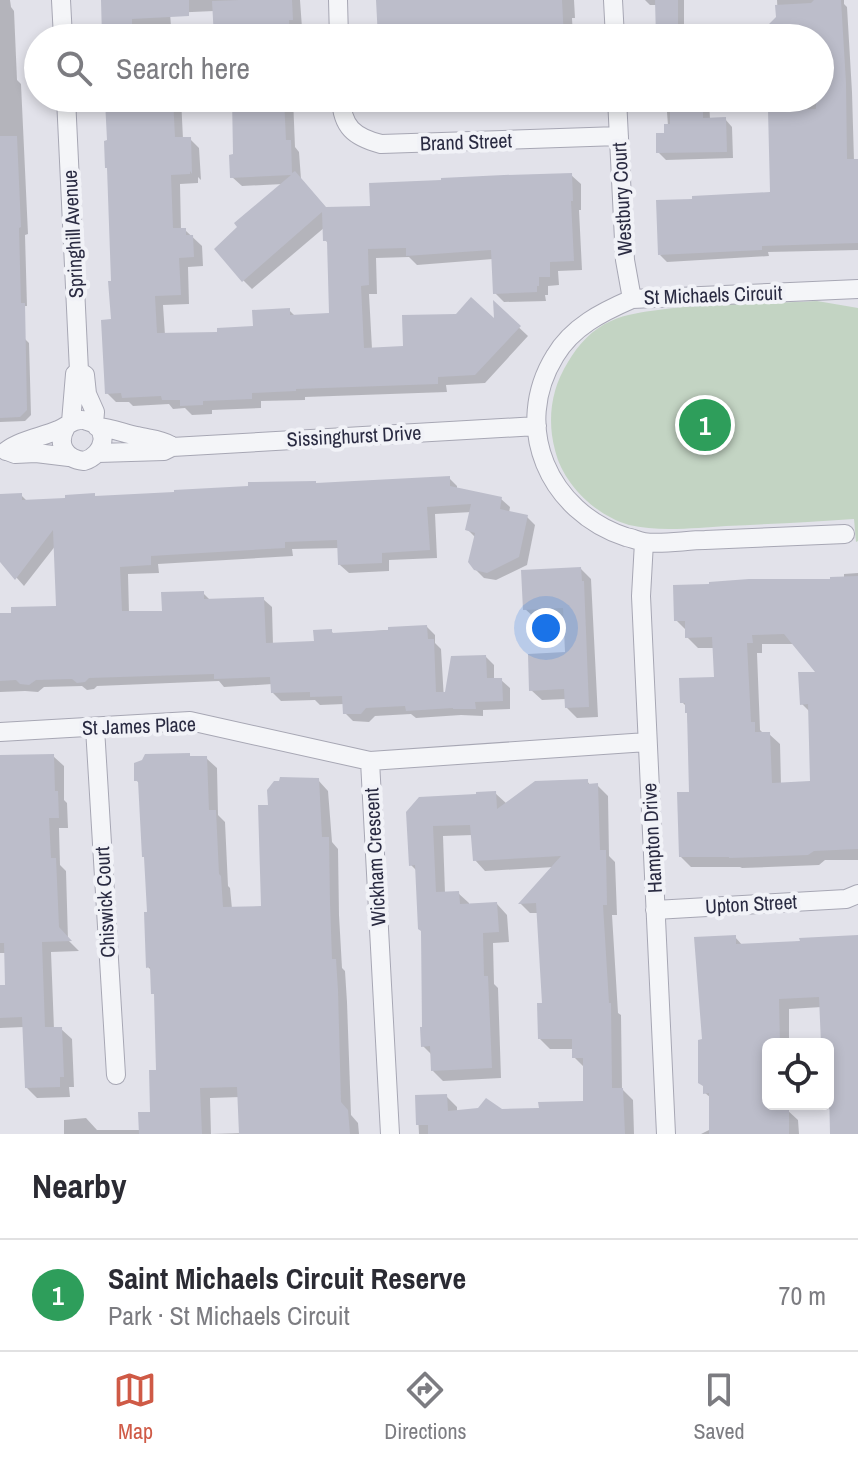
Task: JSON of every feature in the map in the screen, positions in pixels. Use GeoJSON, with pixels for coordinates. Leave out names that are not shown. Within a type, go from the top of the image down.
{"type":"FeatureCollection","features":[{"type":"Feature","properties":{"kind":"street"},"geometry":{"type":"LineString","coordinates":[[61,0],[62,24]]}},
{"type":"Feature","properties":{"kind":"street"},"geometry":{"type":"LineString","coordinates":[[338,0],[339,24]]}},
{"type":"Feature","properties":{"kind":"street"},"geometry":{"type":"LineString","coordinates":[[613,0],[614,24]]}},
{"type":"Feature","properties":{"kind":"street","name":"Springhill Avenue"},"geometry":{"type":"LineString","coordinates":[[67,112],[79,371],[75,374],[69,425]]}},
{"type":"Feature","properties":{"kind":"street","name":"Brand Street"},"geometry":{"type":"LineString","coordinates":[[343,112],[348,128],[364,139],[381,144],[619,136]]}},
{"type":"Feature","properties":{"kind":"street","name":"Westbury Court"},"geometry":{"type":"LineString","coordinates":[[618,112],[625,260],[632,299]]}},
{"type":"Feature","properties":{"kind":"street","name":"St Michaels Circuit"},"geometry":{"type":"LineString","coordinates":[[845,534],[644,542],[611,532],[586,517],[566,499],[551,477],[541,453],[537,426],[538,398],[555,354],[571,335],[598,314],[632,299],[858,289]]}},
{"type":"Feature","properties":{"kind":"street","name":"Springhill Avenue"},"geometry":{"type":"LineString","coordinates":[[79,371],[85,375],[96,425]]}},
{"type":"Feature","properties":{"kind":"street"},"geometry":{"type":"LineString","coordinates":[[85,420],[101,431],[102,443],[98,453],[84,461],[3,451],[85,420]]}},
{"type":"Feature","properties":{"kind":"street"},"geometry":{"type":"LineString","coordinates":[[69,425],[63,431],[61,442],[69,457]]}},
{"type":"Feature","properties":{"kind":"street","name":"Sissinghurst Drive"},"geometry":{"type":"LineString","coordinates":[[96,425],[165,441],[172,447]]}},
{"type":"Feature","properties":{"kind":"street","name":"Sissinghurst Drive"},"geometry":{"type":"LineString","coordinates":[[98,453],[537,426]]}},
{"type":"Feature","properties":{"kind":"street","name":"Hampton Drive"},"geometry":{"type":"LineString","coordinates":[[644,542],[641,596],[666,1134]]}},
{"type":"Feature","properties":{"kind":"street","name":"St James Place"},"geometry":{"type":"LineString","coordinates":[[0,732],[190,721],[370,761]]}},
{"type":"Feature","properties":{"kind":"street","name":"Chiswick Court"},"geometry":{"type":"LineString","coordinates":[[95,728],[116,1075]]}},
{"type":"Feature","properties":{"kind":"street","name":"Wickham Crescent"},"geometry":{"type":"LineString","coordinates":[[390,1134],[370,761],[647,742]]}},
{"type":"Feature","properties":{"kind":"street","name":"Upton Street"},"geometry":{"type":"LineString","coordinates":[[655,910],[854,899]]}},
{"type":"Feature","properties":{"kind":"green space"},"geometry":{"type":"Polygon","coordinates":[[[817,301],[858,308],[858,541],[854,519],[677,529],[629,525],[593,506],[565,475],[555,450],[551,427],[552,405],[562,372],[581,344],[598,328],[623,317],[658,310],[817,301]]]}},
{"type":"Feature","properties":{"kind":"building"},"geometry":{"type":"Polygon","coordinates":[[[101,0],[189,0],[189,16],[132,19],[132,24],[102,24],[101,0]]]}},
{"type":"Feature","properties":{"kind":"building"},"geometry":{"type":"Polygon","coordinates":[[[292,0],[293,20],[289,20],[289,24],[213,24],[212,1],[292,0]]]}},
{"type":"Feature","properties":{"kind":"building"},"geometry":{"type":"Polygon","coordinates":[[[376,0],[562,0],[563,24],[377,24],[376,0]]]}},
{"type":"Feature","properties":{"kind":"building"},"geometry":{"type":"Polygon","coordinates":[[[655,0],[678,0],[678,24],[656,24],[655,0]]]}},
{"type":"Feature","properties":{"kind":"building"},"geometry":{"type":"Polygon","coordinates":[[[814,0],[841,0],[847,159],[858,159],[858,243],[762,246],[762,250],[658,255],[656,200],[770,192],[768,112],[834,112],[834,24],[769,24],[776,17],[775,5],[811,3],[814,0]]]}},
{"type":"Feature","properties":{"kind":"building"},"geometry":{"type":"Polygon","coordinates":[[[106,112],[174,112],[175,137],[191,137],[192,174],[190,171],[190,174],[171,175],[173,228],[186,228],[186,235],[193,235],[194,257],[179,258],[181,295],[155,296],[157,333],[217,332],[217,328],[253,326],[252,310],[290,308],[290,315],[329,313],[327,241],[323,241],[322,212],[242,282],[214,249],[237,227],[234,223],[291,175],[230,178],[232,112],[285,112],[286,140],[291,140],[292,173],[295,171],[326,207],[370,206],[369,183],[572,173],[574,261],[550,262],[550,277],[539,277],[537,292],[493,294],[491,250],[406,256],[406,248],[368,249],[369,285],[361,286],[364,348],[403,346],[402,315],[456,314],[471,297],[494,318],[493,300],[521,326],[475,375],[438,377],[438,384],[252,393],[252,399],[203,401],[203,405],[180,406],[180,400],[162,400],[161,396],[122,398],[121,393],[105,394],[101,320],[111,319],[104,141],[107,140],[106,112]]]}},
{"type":"Feature","properties":{"kind":"building"},"geometry":{"type":"Polygon","coordinates":[[[670,112],[703,112],[703,118],[726,117],[727,152],[656,153],[656,133],[664,133],[664,124],[670,124],[670,112]]]}},
{"type":"Feature","properties":{"kind":"building"},"geometry":{"type":"Polygon","coordinates":[[[0,136],[17,136],[27,410],[20,417],[0,418],[0,136]]]}},
{"type":"Feature","properties":{"kind":"building"},"geometry":{"type":"Polygon","coordinates":[[[450,476],[450,486],[502,497],[500,509],[528,515],[519,557],[487,573],[474,570],[468,562],[475,533],[465,530],[471,504],[427,507],[430,550],[382,553],[382,563],[338,565],[337,540],[285,542],[285,548],[151,556],[151,565],[120,567],[122,611],[162,611],[161,592],[204,591],[204,599],[264,597],[266,643],[314,641],[313,630],[332,629],[332,633],[427,625],[428,639],[434,639],[436,692],[445,692],[451,656],[486,655],[487,678],[502,678],[503,701],[475,702],[476,709],[406,711],[405,706],[366,708],[361,714],[343,714],[342,696],[310,697],[310,692],[271,693],[270,677],[214,679],[214,674],[89,678],[77,683],[72,679],[36,680],[29,685],[16,680],[0,681],[0,613],[11,613],[11,607],[56,606],[53,530],[15,580],[0,562],[0,494],[22,493],[22,500],[95,493],[95,496],[174,492],[248,486],[248,482],[316,483],[450,476]]]}},
{"type":"Feature","properties":{"kind":"building"},"geometry":{"type":"Polygon","coordinates":[[[581,567],[589,707],[565,708],[564,689],[529,691],[528,654],[565,652],[563,608],[523,610],[521,570],[581,567]]]}},
{"type":"Feature","properties":{"kind":"building"},"geometry":{"type":"Polygon","coordinates":[[[858,576],[858,849],[814,851],[808,855],[679,857],[677,792],[689,792],[687,713],[685,703],[680,703],[679,678],[714,677],[712,637],[685,638],[685,621],[674,621],[673,585],[858,576]],[[784,634],[752,635],[753,643],[747,643],[751,722],[755,722],[755,732],[770,732],[772,783],[810,781],[808,704],[800,705],[798,672],[815,672],[784,634]]]}},
{"type":"Feature","properties":{"kind":"building"},"geometry":{"type":"Polygon","coordinates":[[[190,753],[190,756],[207,756],[209,810],[216,810],[223,907],[261,906],[258,805],[268,805],[267,790],[280,777],[319,778],[322,837],[329,837],[332,959],[336,959],[338,990],[341,1102],[348,1110],[350,1134],[239,1134],[237,1087],[200,1088],[202,1134],[139,1134],[138,1112],[150,1112],[149,1070],[156,1070],[154,994],[151,994],[150,967],[146,968],[144,857],[134,763],[142,760],[145,754],[190,753]]]}},
{"type":"Feature","properties":{"kind":"building"},"geometry":{"type":"Polygon","coordinates":[[[54,754],[59,818],[49,818],[51,858],[56,858],[59,927],[72,941],[42,942],[45,1027],[62,1027],[64,1077],[60,1077],[60,1087],[25,1088],[22,1017],[0,1018],[0,985],[5,985],[4,943],[0,943],[0,755],[54,754]]]}},
{"type":"Feature","properties":{"kind":"building"},"geometry":{"type":"Polygon","coordinates":[[[588,779],[588,784],[598,783],[600,850],[606,850],[607,905],[603,905],[611,1003],[612,1088],[623,1088],[625,1134],[428,1134],[428,1125],[416,1125],[415,1095],[447,1094],[448,1111],[478,1108],[486,1098],[502,1109],[539,1108],[538,1102],[583,1101],[583,1058],[572,1058],[572,1039],[538,1039],[537,1003],[542,1003],[536,903],[518,904],[561,856],[473,861],[470,825],[433,826],[436,892],[459,891],[460,904],[497,902],[499,932],[483,933],[492,1068],[431,1071],[430,1046],[421,1047],[421,931],[418,929],[415,865],[409,866],[406,812],[419,797],[496,791],[497,809],[535,781],[588,779]]]}},
{"type":"Feature","properties":{"kind":"building"},"geometry":{"type":"Polygon","coordinates":[[[736,935],[736,944],[858,935],[858,1134],[830,1134],[829,1110],[834,1110],[834,1038],[821,1038],[819,997],[779,999],[780,1038],[762,1038],[762,1110],[789,1110],[789,1134],[709,1134],[709,1093],[703,1094],[703,1086],[698,1083],[698,1040],[702,1039],[694,937],[736,935]]]}},
{"type":"Feature","properties":{"kind":"place","name":"Saint Michaels Circuit Reserve"},"geometry":{"type":"Point","coordinates":[705,425]}}]}
